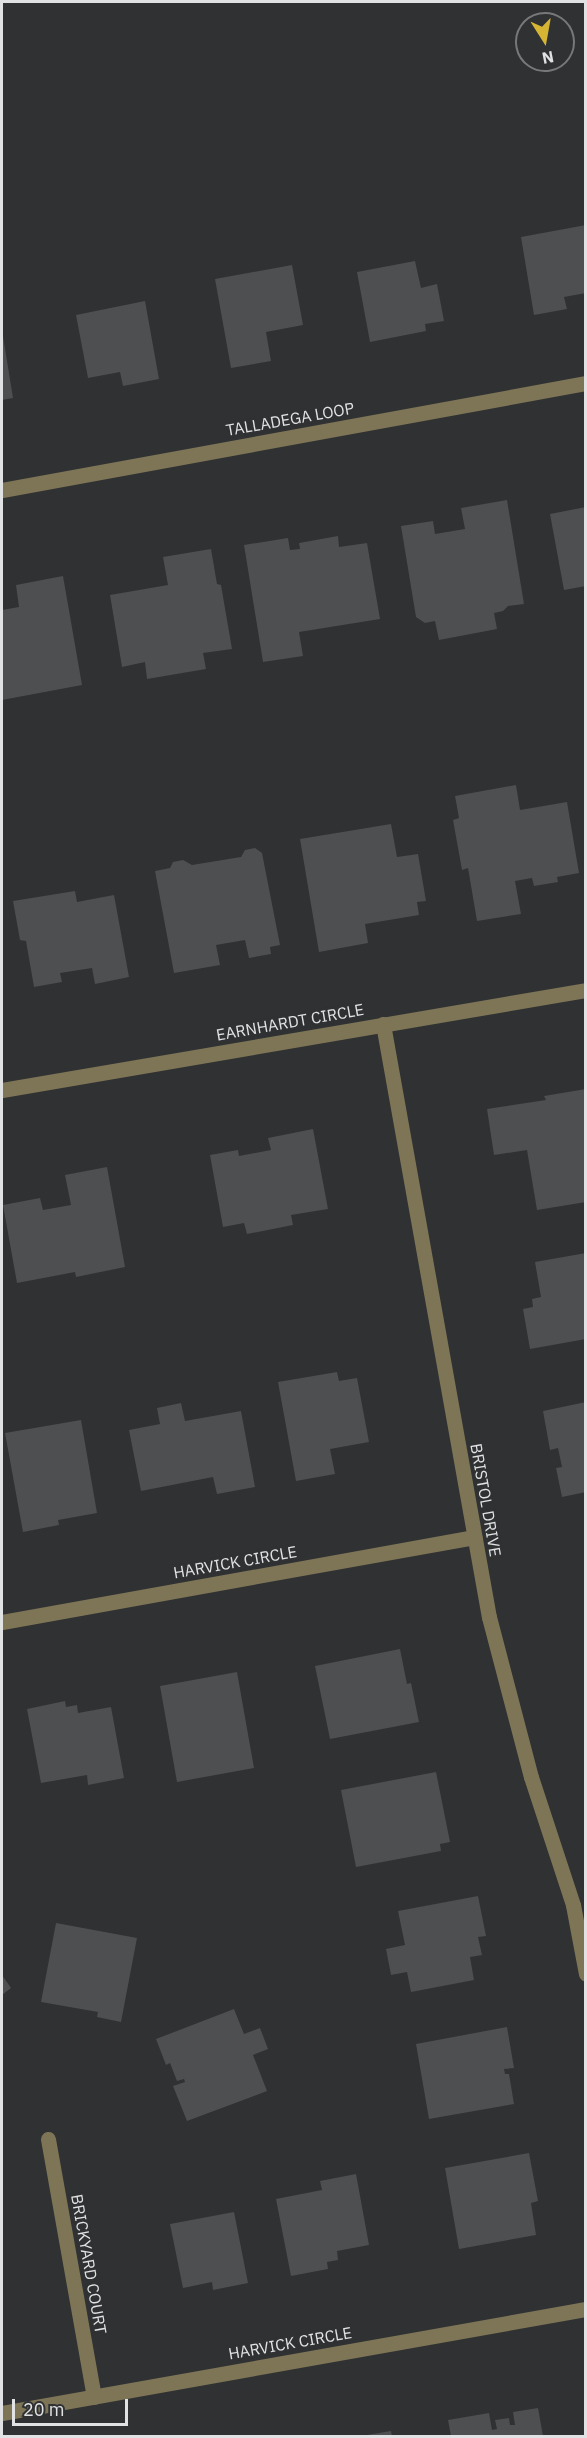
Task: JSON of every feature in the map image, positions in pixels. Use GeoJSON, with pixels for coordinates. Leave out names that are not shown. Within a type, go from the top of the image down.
{"type":"FeatureCollection","features":[{"type":"Feature","properties":{"kind":"street","name":"TALLADEGA LOOP"},"geometry":{"type":"LineString","coordinates":[[2,490],[585,383]]}},
{"type":"Feature","properties":{"kind":"street","name":"EARNHARDT CIRCLE"},"geometry":{"type":"LineString","coordinates":[[2,1090],[585,990]]}},
{"type":"Feature","properties":{"kind":"street","name":"BRISTOL DRIVE"},"geometry":{"type":"LineString","coordinates":[[383,1024],[489,1617],[531,1777],[573,1905],[585,1974]]}},
{"type":"Feature","properties":{"kind":"street","name":"HARVICK CIRCLE"},"geometry":{"type":"LineString","coordinates":[[2,1622],[474,1538]]}},
{"type":"Feature","properties":{"kind":"street","name":"BRICKYARD COURT"},"geometry":{"type":"LineString","coordinates":[[48,2139],[94,2397]]}},
{"type":"Feature","properties":{"kind":"street","name":"HARVICK CIRCLE"},"geometry":{"type":"LineString","coordinates":[[2,2413],[585,2309]]}},
{"type":"Feature","properties":{"kind":"building"},"geometry":{"type":"Polygon","coordinates":[[[586,225],[586,293],[564,297],[567,309],[534,315],[521,237],[586,225]]]}},
{"type":"Feature","properties":{"kind":"building"},"geometry":{"type":"Polygon","coordinates":[[[415,261],[421,288],[437,284],[444,321],[425,324],[426,331],[370,342],[357,272],[415,261]]]}},
{"type":"Feature","properties":{"kind":"building"},"geometry":{"type":"Polygon","coordinates":[[[292,265],[303,325],[266,332],[271,361],[231,368],[215,279],[292,265]]]}},
{"type":"Feature","properties":{"kind":"building"},"geometry":{"type":"Polygon","coordinates":[[[145,301],[159,379],[123,386],[120,372],[88,378],[76,315],[145,301]]]}},
{"type":"Feature","properties":{"kind":"building"},"geometry":{"type":"Polygon","coordinates":[[[2,330],[13,398],[2,400],[2,330]]]}},
{"type":"Feature","properties":{"kind":"building"},"geometry":{"type":"Polygon","coordinates":[[[507,500],[524,604],[508,606],[503,611],[494,613],[497,629],[439,640],[435,621],[425,623],[416,617],[401,526],[433,521],[435,534],[465,529],[461,508],[507,500]]]}},
{"type":"Feature","properties":{"kind":"building"},"geometry":{"type":"Polygon","coordinates":[[[586,507],[586,586],[564,590],[550,514],[586,507]]]}},
{"type":"Feature","properties":{"kind":"building"},"geometry":{"type":"Polygon","coordinates":[[[338,536],[339,547],[367,543],[380,619],[299,632],[303,656],[263,662],[244,545],[288,538],[290,550],[300,549],[299,543],[338,536]]]}},
{"type":"Feature","properties":{"kind":"building"},"geometry":{"type":"Polygon","coordinates":[[[211,549],[217,584],[221,585],[232,649],[203,653],[206,669],[147,679],[145,662],[122,667],[110,595],[168,585],[163,557],[211,549]]]}},
{"type":"Feature","properties":{"kind":"building"},"geometry":{"type":"Polygon","coordinates":[[[63,576],[82,685],[2,700],[2,610],[19,607],[16,585],[63,576]]]}},
{"type":"Feature","properties":{"kind":"building"},"geometry":{"type":"Polygon","coordinates":[[[516,785],[520,810],[567,802],[579,873],[557,877],[558,882],[534,886],[532,878],[515,881],[521,914],[477,921],[468,868],[462,870],[453,820],[459,818],[455,796],[516,785]]]}},
{"type":"Feature","properties":{"kind":"building"},"geometry":{"type":"Polygon","coordinates":[[[391,824],[397,857],[418,854],[426,901],[417,902],[419,915],[365,924],[368,943],[319,952],[300,839],[391,824]]]}},
{"type":"Feature","properties":{"kind":"building"},"geometry":{"type":"Polygon","coordinates":[[[255,848],[262,853],[280,945],[270,947],[271,954],[249,958],[245,940],[216,945],[220,965],[174,973],[155,871],[170,868],[173,862],[183,860],[192,865],[241,857],[245,850],[255,848]]]}},
{"type":"Feature","properties":{"kind":"building"},"geometry":{"type":"Polygon","coordinates":[[[75,891],[77,902],[114,895],[129,977],[95,984],[92,968],[60,973],[62,982],[34,987],[26,941],[20,940],[13,901],[75,891]]]}},
{"type":"Feature","properties":{"kind":"building"},"geometry":{"type":"Polygon","coordinates":[[[586,1089],[586,1202],[537,1210],[527,1150],[494,1155],[487,1109],[546,1100],[544,1096],[586,1089]]]}},
{"type":"Feature","properties":{"kind":"building"},"geometry":{"type":"Polygon","coordinates":[[[313,1129],[328,1209],[291,1215],[293,1225],[247,1234],[244,1223],[223,1227],[210,1155],[238,1150],[239,1156],[271,1150],[268,1138],[313,1129]]]}},
{"type":"Feature","properties":{"kind":"building"},"geometry":{"type":"Polygon","coordinates":[[[107,1167],[125,1267],[76,1277],[75,1272],[17,1283],[3,1205],[40,1198],[43,1210],[71,1205],[65,1175],[107,1167]]]}},
{"type":"Feature","properties":{"kind":"building"},"geometry":{"type":"Polygon","coordinates":[[[586,1253],[586,1339],[530,1349],[523,1309],[533,1307],[532,1299],[541,1297],[535,1262],[586,1253]]]}},
{"type":"Feature","properties":{"kind":"building"},"geometry":{"type":"Polygon","coordinates":[[[337,1372],[339,1381],[357,1378],[369,1442],[330,1449],[335,1474],[296,1481],[278,1382],[337,1372]]]}},
{"type":"Feature","properties":{"kind":"building"},"geometry":{"type":"Polygon","coordinates":[[[586,1402],[586,1492],[562,1497],[556,1468],[562,1467],[558,1448],[550,1450],[543,1411],[586,1402]]]}},
{"type":"Feature","properties":{"kind":"building"},"geometry":{"type":"Polygon","coordinates":[[[181,1403],[185,1421],[241,1411],[255,1487],[217,1494],[213,1477],[141,1491],[129,1430],[160,1424],[157,1408],[181,1403]]]}},
{"type":"Feature","properties":{"kind":"building"},"geometry":{"type":"Polygon","coordinates":[[[81,1420],[97,1513],[58,1520],[59,1525],[23,1532],[5,1433],[81,1420]]]}},
{"type":"Feature","properties":{"kind":"building"},"geometry":{"type":"Polygon","coordinates":[[[400,1649],[407,1684],[411,1683],[419,1722],[330,1739],[315,1666],[400,1649]]]}},
{"type":"Feature","properties":{"kind":"building"},"geometry":{"type":"Polygon","coordinates":[[[237,1672],[254,1768],[177,1782],[160,1686],[237,1672]]]}},
{"type":"Feature","properties":{"kind":"building"},"geometry":{"type":"Polygon","coordinates":[[[65,1701],[66,1707],[77,1705],[78,1713],[111,1707],[124,1778],[88,1785],[87,1775],[41,1783],[27,1709],[65,1701]]]}},
{"type":"Feature","properties":{"kind":"building"},"geometry":{"type":"Polygon","coordinates":[[[436,1772],[450,1842],[440,1844],[441,1851],[356,1867],[341,1790],[436,1772]]]}},
{"type":"Feature","properties":{"kind":"building"},"geometry":{"type":"Polygon","coordinates":[[[478,1896],[486,1936],[478,1937],[482,1955],[470,1957],[474,1980],[411,1992],[407,1972],[391,1975],[386,1949],[405,1945],[398,1911],[478,1896]]]}},
{"type":"Feature","properties":{"kind":"building"},"geometry":{"type":"Polygon","coordinates":[[[56,1923],[137,1938],[121,2022],[97,2017],[98,2012],[41,2002],[56,1923]]]}},
{"type":"Feature","properties":{"kind":"building"},"geometry":{"type":"Polygon","coordinates":[[[2,1975],[11,1988],[2,1995],[2,1975]]]}},
{"type":"Feature","properties":{"kind":"building"},"geometry":{"type":"Polygon","coordinates":[[[234,2009],[244,2034],[260,2028],[268,2049],[253,2055],[267,2091],[187,2121],[173,2086],[185,2082],[184,2079],[177,2081],[170,2063],[166,2065],[156,2039],[234,2009]]]}},
{"type":"Feature","properties":{"kind":"building"},"geometry":{"type":"Polygon","coordinates":[[[507,2027],[514,2068],[504,2069],[505,2074],[509,2074],[514,2104],[429,2119],[416,2044],[507,2027]]]}},
{"type":"Feature","properties":{"kind":"building"},"geometry":{"type":"Polygon","coordinates":[[[529,2153],[538,2201],[531,2203],[536,2235],[459,2249],[445,2168],[529,2153]]]}},
{"type":"Feature","properties":{"kind":"building"},"geometry":{"type":"Polygon","coordinates":[[[356,2174],[369,2245],[337,2251],[338,2260],[327,2262],[328,2269],[291,2276],[276,2199],[322,2190],[320,2181],[356,2174]]]}},
{"type":"Feature","properties":{"kind":"building"},"geometry":{"type":"Polygon","coordinates":[[[234,2212],[248,2283],[213,2290],[212,2282],[183,2288],[170,2224],[234,2212]]]}},
{"type":"Feature","properties":{"kind":"building"},"geometry":{"type":"Polygon","coordinates":[[[538,2408],[543,2436],[451,2436],[448,2420],[489,2413],[492,2430],[497,2429],[495,2420],[509,2418],[510,2425],[515,2425],[513,2412],[538,2408]]]}},
{"type":"Feature","properties":{"kind":"building"},"geometry":{"type":"Polygon","coordinates":[[[391,2431],[392,2436],[367,2436],[367,2435],[391,2431]]]}}]}
